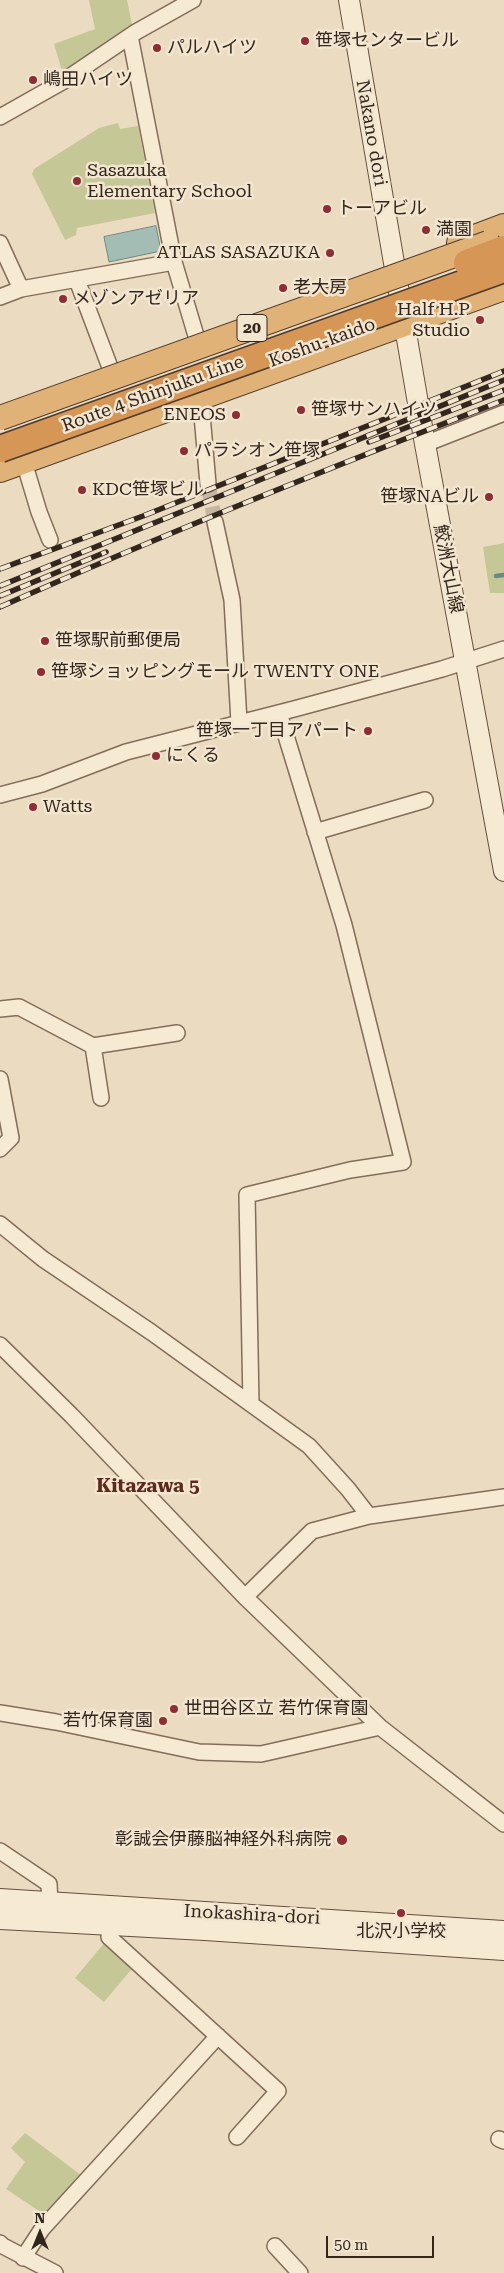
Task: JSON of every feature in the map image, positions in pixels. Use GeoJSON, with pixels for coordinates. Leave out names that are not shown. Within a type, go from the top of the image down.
{"type":"FeatureCollection","features":[{"type":"Feature","properties":{"kind":"highway","name":"20"},"geometry":{"type":"LineString","coordinates":[[0,409],[504,226]]}},
{"type":"Feature","properties":{"kind":"highway","name":"20"},"geometry":{"type":"LineString","coordinates":[[0,418],[504,237]]}},
{"type":"Feature","properties":{"kind":"highway","name":"Route 4 Shinjuku Line"},"geometry":{"type":"LineString","coordinates":[[0,429],[504,249]]}},
{"type":"Feature","properties":{"kind":"highway","name":"Route 4 Shinjuku Line"},"geometry":{"type":"LineString","coordinates":[[5,460],[504,269]]}},
{"type":"Feature","properties":{"kind":"highway","name":"Koshu-kaido"},"geometry":{"type":"LineString","coordinates":[[5,460],[504,278]]}},
{"type":"Feature","properties":{"kind":"highway"},"geometry":{"type":"LineString","coordinates":[[5,460],[196,399],[504,288]]}},
{"type":"Feature","properties":{"kind":"main road","name":"Nakano dori"},"geometry":{"type":"LineString","coordinates":[[349,0],[371,90],[394,266]]}},
{"type":"Feature","properties":{"kind":"main road","name":"鮫洲大山線"},"geometry":{"type":"LineString","coordinates":[[394,266],[504,871]]}},
{"type":"Feature","properties":{"kind":"main road","name":"Inokashira-dori"},"geometry":{"type":"LineString","coordinates":[[0,1899],[504,1931]]}},
{"type":"Feature","properties":{"kind":"main road","name":"Inokashira-dori"},"geometry":{"type":"LineString","coordinates":[[0,1919],[504,1950]]}},
{"type":"Feature","properties":{"kind":"street"},"geometry":{"type":"LineString","coordinates":[[0,117],[62,82],[133,34],[193,0]]}},
{"type":"Feature","properties":{"kind":"street"},"geometry":{"type":"LineString","coordinates":[[133,34],[174,262],[197,339]]}},
{"type":"Feature","properties":{"kind":"street"},"geometry":{"type":"LineString","coordinates":[[0,243],[21,290]]}},
{"type":"Feature","properties":{"kind":"street"},"geometry":{"type":"LineString","coordinates":[[0,297],[21,290],[174,262]]}},
{"type":"Feature","properties":{"kind":"street"},"geometry":{"type":"LineString","coordinates":[[78,280],[111,370]]}},
{"type":"Feature","properties":{"kind":"street"},"geometry":{"type":"LineString","coordinates":[[196,399],[202,415],[208,484]]}},
{"type":"Feature","properties":{"kind":"street"},"geometry":{"type":"LineString","coordinates":[[425,444],[504,413]]}},
{"type":"Feature","properties":{"kind":"street"},"geometry":{"type":"LineString","coordinates":[[5,460],[39,512],[50,540]]}},
{"type":"Feature","properties":{"kind":"street"},"geometry":{"type":"LineString","coordinates":[[216,527],[232,600],[239,722]]}},
{"type":"Feature","properties":{"kind":"street"},"geometry":{"type":"LineString","coordinates":[[0,795],[42,784],[126,752],[279,713],[504,649]]}},
{"type":"Feature","properties":{"kind":"street"},"geometry":{"type":"LineString","coordinates":[[251,1404],[247,1194],[350,1170],[403,1162],[344,925],[279,713]]}},
{"type":"Feature","properties":{"kind":"street"},"geometry":{"type":"LineString","coordinates":[[316,832],[425,800]]}},
{"type":"Feature","properties":{"kind":"street"},"geometry":{"type":"LineString","coordinates":[[0,1009],[18,1007],[93,1046],[176,1033]]}},
{"type":"Feature","properties":{"kind":"street"},"geometry":{"type":"LineString","coordinates":[[93,1046],[101,1098]]}},
{"type":"Feature","properties":{"kind":"street"},"geometry":{"type":"LineString","coordinates":[[0,1080],[11,1138],[0,1149]]}},
{"type":"Feature","properties":{"kind":"street"},"geometry":{"type":"LineString","coordinates":[[0,1224],[43,1259],[151,1332],[309,1446],[348,1489],[369,1516]]}},
{"type":"Feature","properties":{"kind":"street"},"geometry":{"type":"LineString","coordinates":[[0,1345],[72,1416],[245,1597],[380,1727],[504,1824]]}},
{"type":"Feature","properties":{"kind":"street"},"geometry":{"type":"LineString","coordinates":[[245,1597],[312,1531],[369,1516],[504,1497]]}},
{"type":"Feature","properties":{"kind":"street"},"geometry":{"type":"LineString","coordinates":[[0,1713],[56,1722],[199,1752],[261,1754],[380,1727]]}},
{"type":"Feature","properties":{"kind":"street"},"geometry":{"type":"LineString","coordinates":[[0,1851],[49,1884],[50,1903]]}},
{"type":"Feature","properties":{"kind":"street"},"geometry":{"type":"LineString","coordinates":[[110,1925],[109,1937],[278,2092],[237,2137]]}},
{"type":"Feature","properties":{"kind":"street"},"geometry":{"type":"LineString","coordinates":[[27,2259],[42,2229],[218,2036]]}},
{"type":"Feature","properties":{"kind":"street"},"geometry":{"type":"LineString","coordinates":[[0,2243],[55,2273]]}},
{"type":"Feature","properties":{"kind":"street"},"geometry":{"type":"LineString","coordinates":[[275,2246],[300,2273]]}},
{"type":"Feature","properties":{"kind":"green space"},"geometry":{"type":"Polygon","coordinates":[[[89,0],[127,0],[133,30],[63,74],[54,44],[95,29],[89,0]]]}},
{"type":"Feature","properties":{"kind":"green space"},"geometry":{"type":"Polygon","coordinates":[[[118,123],[120,129],[138,126],[155,213],[77,228],[76,235],[65,240],[32,174],[34,169],[99,128],[118,123]]]}},
{"type":"Feature","properties":{"kind":"green space"},"geometry":{"type":"Polygon","coordinates":[[[504,543],[504,593],[490,593],[483,547],[504,543]]]}},
{"type":"Feature","properties":{"kind":"green space"},"geometry":{"type":"Polygon","coordinates":[[[106,1941],[136,1964],[104,2002],[75,1978],[106,1941]]]}},
{"type":"Feature","properties":{"kind":"green space"},"geometry":{"type":"Polygon","coordinates":[[[25,2133],[81,2175],[45,2215],[6,2189],[25,2162],[11,2148],[25,2133]]]}},
{"type":"Feature","properties":{"kind":"water"},"geometry":{"type":"Polygon","coordinates":[[[156,226],[161,251],[109,262],[104,237],[156,226]]]}},
{"type":"Feature","properties":{"kind":"waterway"},"geometry":{"type":"LineString","coordinates":[[496,576],[504,575]]}},
{"type":"Feature","properties":{"kind":"tunnel"},"geometry":{"type":"LineString","coordinates":[[208,484],[215,522]]}},
{"type":"Feature","properties":{"kind":"railway"},"geometry":{"type":"LineString","coordinates":[[0,569],[143,516],[504,371]]}},
{"type":"Feature","properties":{"kind":"railway"},"geometry":{"type":"LineString","coordinates":[[0,586],[504,380]]}},
{"type":"Feature","properties":{"kind":"railway"},"geometry":{"type":"LineString","coordinates":[[369,442],[504,390]]}},
{"type":"Feature","properties":{"kind":"railway"},"geometry":{"type":"LineString","coordinates":[[0,607],[251,500],[504,400]]}},
{"type":"Feature","properties":{"kind":"railway"},"geometry":{"type":"LineString","coordinates":[[0,596],[106,552]]}},
{"type":"Feature","properties":{"kind":"place","name":"笹塚センタービル"},"geometry":{"type":"Point","coordinates":[305,41]}},
{"type":"Feature","properties":{"kind":"place","name":"パルハイツ"},"geometry":{"type":"Point","coordinates":[157,48]}},
{"type":"Feature","properties":{"kind":"place","name":"嶋田ハイツ"},"geometry":{"type":"Point","coordinates":[33,80]}},
{"type":"Feature","properties":{"kind":"place","name":"Sasazuka Elementary School"},"geometry":{"type":"Point","coordinates":[77,181]}},
{"type":"Feature","properties":{"kind":"place","name":"トーアビル"},"geometry":{"type":"Point","coordinates":[327,209]}},
{"type":"Feature","properties":{"kind":"place","name":"満園"},"geometry":{"type":"Point","coordinates":[426,230]}},
{"type":"Feature","properties":{"kind":"place","name":"ATLAS SASAZUKA"},"geometry":{"type":"Point","coordinates":[330,253]}},
{"type":"Feature","properties":{"kind":"place","name":"老大房"},"geometry":{"type":"Point","coordinates":[283,288]}},
{"type":"Feature","properties":{"kind":"place","name":"メゾンアゼリア"},"geometry":{"type":"Point","coordinates":[63,299]}},
{"type":"Feature","properties":{"kind":"place","name":"Half H.P Studio"},"geometry":{"type":"Point","coordinates":[480,320]}},
{"type":"Feature","properties":{"kind":"place","name":"笹塚サンハイツ"},"geometry":{"type":"Point","coordinates":[301,410]}},
{"type":"Feature","properties":{"kind":"place","name":"ENEOS"},"geometry":{"type":"Point","coordinates":[236,415]}},
{"type":"Feature","properties":{"kind":"place","name":"パラシオン笹塚"},"geometry":{"type":"Point","coordinates":[184,451]}},
{"type":"Feature","properties":{"kind":"place","name":"KDC笹塚ビル"},"geometry":{"type":"Point","coordinates":[82,490]}},
{"type":"Feature","properties":{"kind":"place","name":"笹塚NAビル"},"geometry":{"type":"Point","coordinates":[489,497]}},
{"type":"Feature","properties":{"kind":"place","name":"笹塚駅前郵便局"},"geometry":{"type":"Point","coordinates":[45,641]}},
{"type":"Feature","properties":{"kind":"place","name":"笹塚ショッピングモール TWENTY ONE"},"geometry":{"type":"Point","coordinates":[41,672]}},
{"type":"Feature","properties":{"kind":"place","name":"笹塚一丁目アパート"},"geometry":{"type":"Point","coordinates":[368,731]}},
{"type":"Feature","properties":{"kind":"place","name":"にくる"},"geometry":{"type":"Point","coordinates":[156,756]}},
{"type":"Feature","properties":{"kind":"place","name":"Watts"},"geometry":{"type":"Point","coordinates":[33,807]}},
{"type":"Feature","properties":{"kind":"place","name":"世田谷区立 若竹保育園"},"geometry":{"type":"Point","coordinates":[174,1709]}},
{"type":"Feature","properties":{"kind":"place","name":"若竹保育園"},"geometry":{"type":"Point","coordinates":[163,1721]}},
{"type":"Feature","properties":{"kind":"place","name":"彰誠会伊藤脳神経外科病院"},"geometry":{"type":"Point","coordinates":[342,1840]}},
{"type":"Feature","properties":{"kind":"place","name":"北沢小学校"},"geometry":{"type":"Point","coordinates":[401,1913]}},
{"type":"Feature","properties":{"kind":"district","name":"Kitazawa 5"},"geometry":{"type":"Point","coordinates":[148,1486]}}]}
